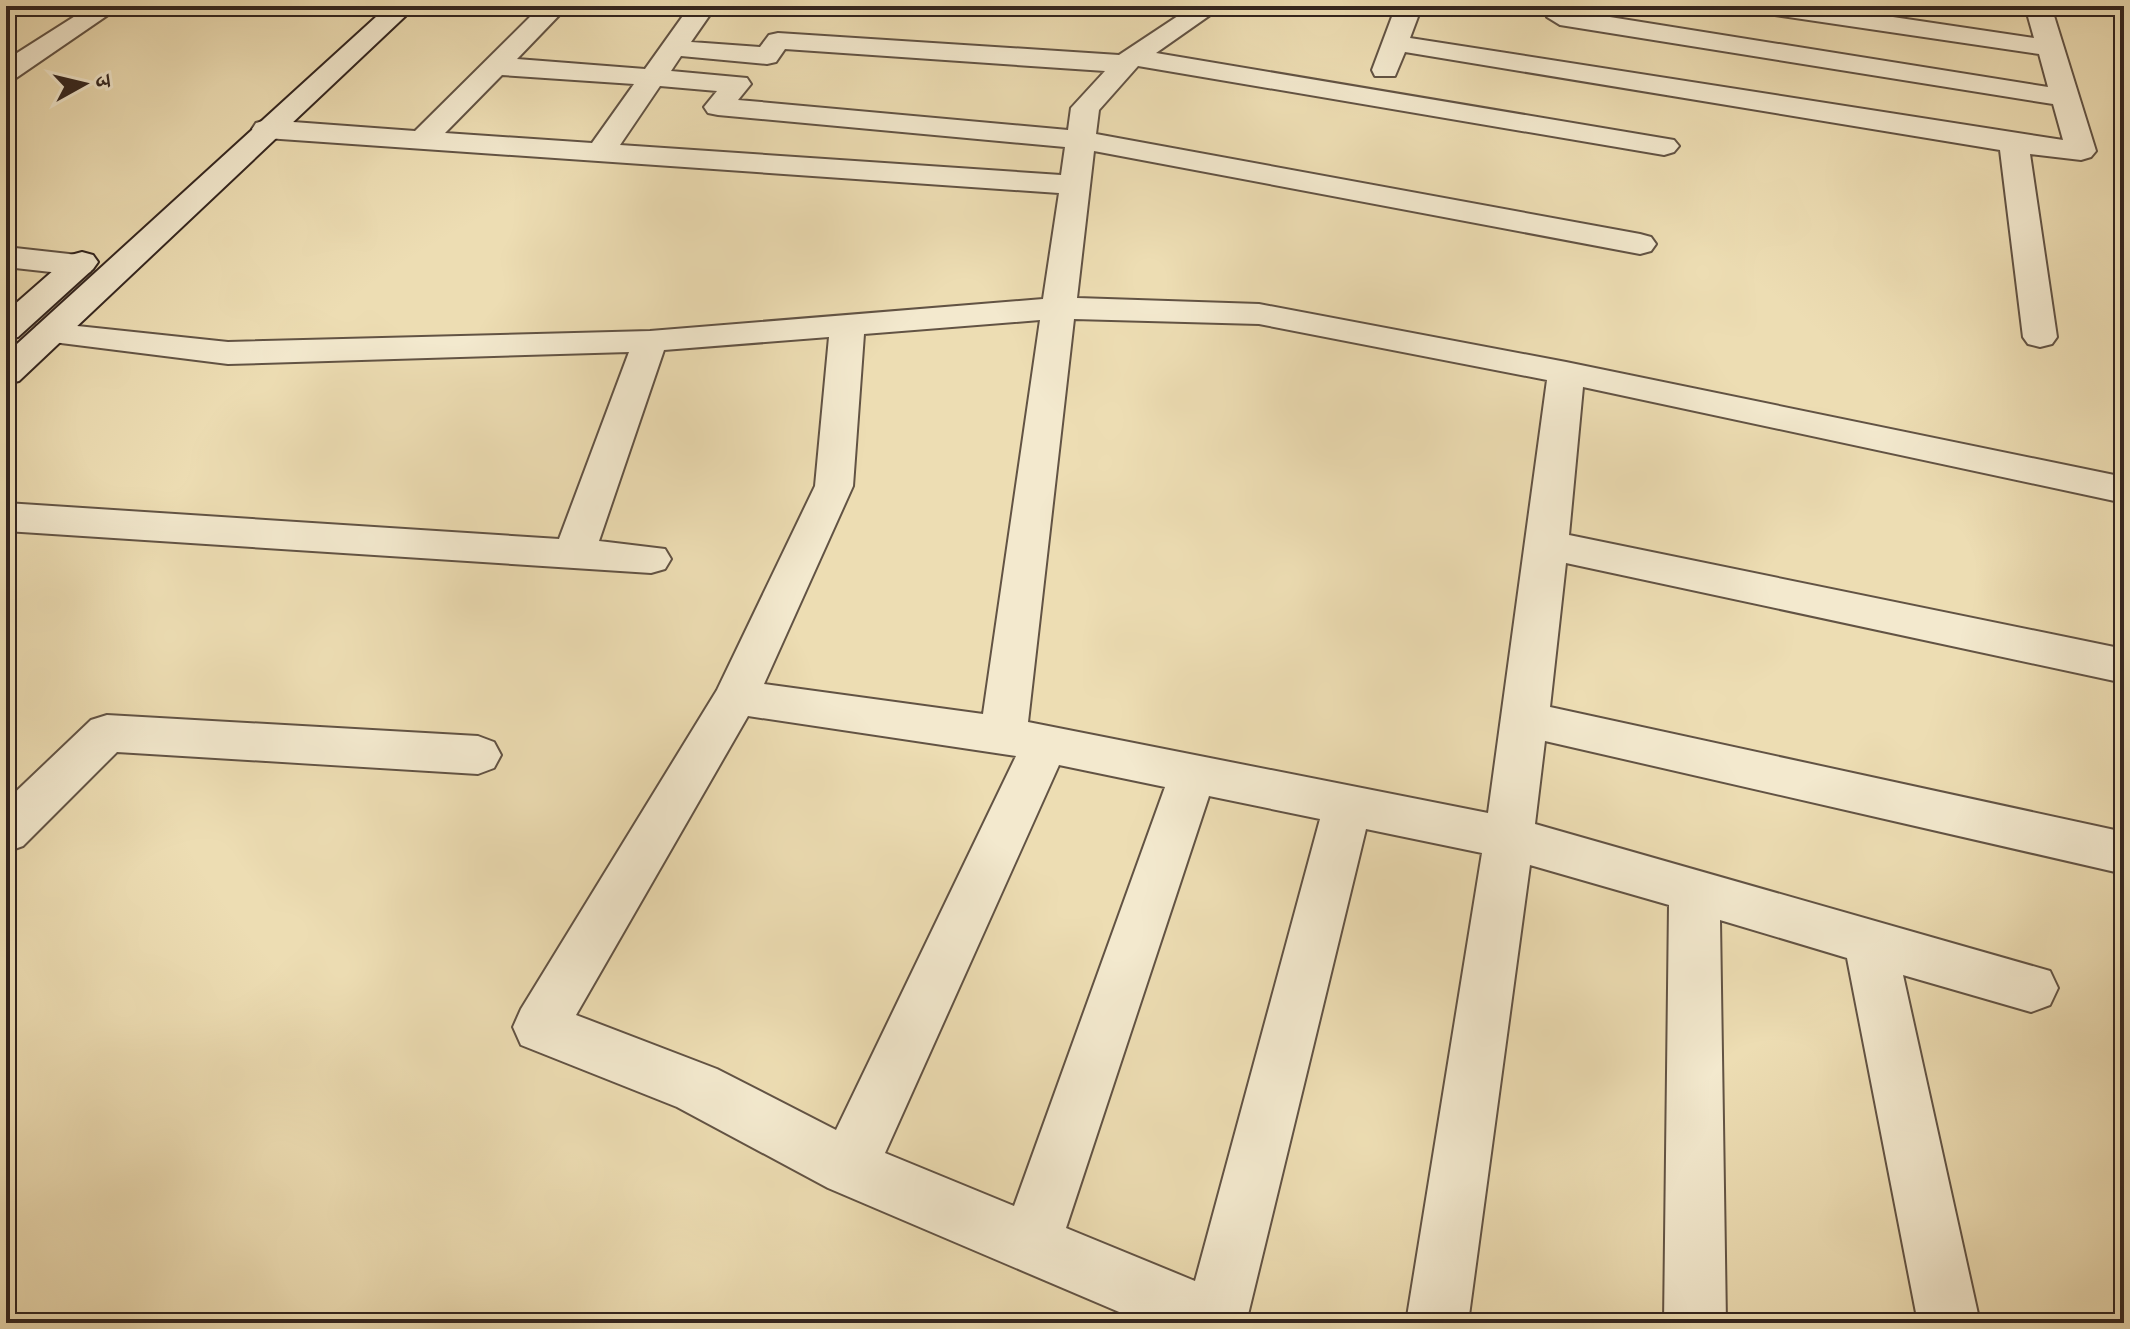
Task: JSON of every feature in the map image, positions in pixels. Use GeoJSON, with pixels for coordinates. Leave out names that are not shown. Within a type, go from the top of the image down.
{"type":"FeatureCollection","features":[{"type":"Feature","properties":{"kind":"street"},"geometry":{"type":"LineString","coordinates":[[6,72],[108,6]]}},
{"type":"Feature","properties":{"kind":"street"},"geometry":{"type":"LineString","coordinates":[[6,330],[369,6]]}},
{"type":"Feature","properties":{"kind":"street"},"geometry":{"type":"LineString","coordinates":[[6,373],[266,129],[403,6]]}},
{"type":"Feature","properties":{"kind":"street"},"geometry":{"type":"LineString","coordinates":[[421,141],[555,6]]}},
{"type":"Feature","properties":{"kind":"street"},"geometry":{"type":"LineString","coordinates":[[600,153],[703,6]]}},
{"type":"Feature","properties":{"kind":"street"},"geometry":{"type":"LineString","coordinates":[[849,1167],[1024,740],[1058,308],[1085,108],[1129,61],[1210,6]]}},
{"type":"Feature","properties":{"kind":"street"},"geometry":{"type":"LineString","coordinates":[[1374,98],[1409,6]]}},
{"type":"Feature","properties":{"kind":"street"},"geometry":{"type":"LineString","coordinates":[[1768,6],[2051,48]]}},
{"type":"Feature","properties":{"kind":"street"},"geometry":{"type":"LineString","coordinates":[[1395,43],[2014,144],[2081,151],[2038,6]]}},
{"type":"Feature","properties":{"kind":"street"},"geometry":{"type":"LineString","coordinates":[[1560,17],[2067,98]]}},
{"type":"Feature","properties":{"kind":"street"},"geometry":{"type":"LineString","coordinates":[[673,49],[767,56],[778,41],[1129,61],[1664,146]]}},
{"type":"Feature","properties":{"kind":"street"},"geometry":{"type":"LineString","coordinates":[[496,66],[737,84],[718,107],[1081,140],[1640,244]]}},
{"type":"Feature","properties":{"kind":"street"},"geometry":{"type":"LineString","coordinates":[[266,129],[1074,185]]}},
{"type":"Feature","properties":{"kind":"street"},"geometry":{"type":"LineString","coordinates":[[2014,144],[2040,337]]}},
{"type":"Feature","properties":{"kind":"street"},"geometry":{"type":"LineString","coordinates":[[6,257],[78,265]]}},
{"type":"Feature","properties":{"kind":"street"},"geometry":{"type":"LineString","coordinates":[[49,333],[228,353],[650,341],[1058,308],[1259,314],[1566,373],[2124,490]]}},
{"type":"Feature","properties":{"kind":"street"},"geometry":{"type":"LineString","coordinates":[[847,325],[834,486],[736,697],[540,1027],[697,1088],[849,1167],[1215,1322],[1348,805]]}},
{"type":"Feature","properties":{"kind":"street"},"geometry":{"type":"LineString","coordinates":[[573,556],[650,341]]}},
{"type":"Feature","properties":{"kind":"street"},"geometry":{"type":"LineString","coordinates":[[1437,1323],[1510,838],[1549,545],[1566,373]]}},
{"type":"Feature","properties":{"kind":"street"},"geometry":{"type":"LineString","coordinates":[[6,517],[651,559]]}},
{"type":"Feature","properties":{"kind":"street"},"geometry":{"type":"LineString","coordinates":[[1549,545],[2124,666]]}},
{"type":"Feature","properties":{"kind":"street"},"geometry":{"type":"LineString","coordinates":[[736,697],[1024,740],[1510,838],[2031,988]]}},
{"type":"Feature","properties":{"kind":"street"},"geometry":{"type":"LineString","coordinates":[[1525,719],[2124,853]]}},
{"type":"Feature","properties":{"kind":"street"},"geometry":{"type":"LineString","coordinates":[[6,832],[107,733],[478,755]]}},
{"type":"Feature","properties":{"kind":"street"},"geometry":{"type":"LineString","coordinates":[[1030,1245],[1193,774]]}},
{"type":"Feature","properties":{"kind":"street"},"geometry":{"type":"LineString","coordinates":[[1694,891],[1695,1323]]}},
{"type":"Feature","properties":{"kind":"street"},"geometry":{"type":"LineString","coordinates":[[1870,941],[1949,1323]]}}]}
